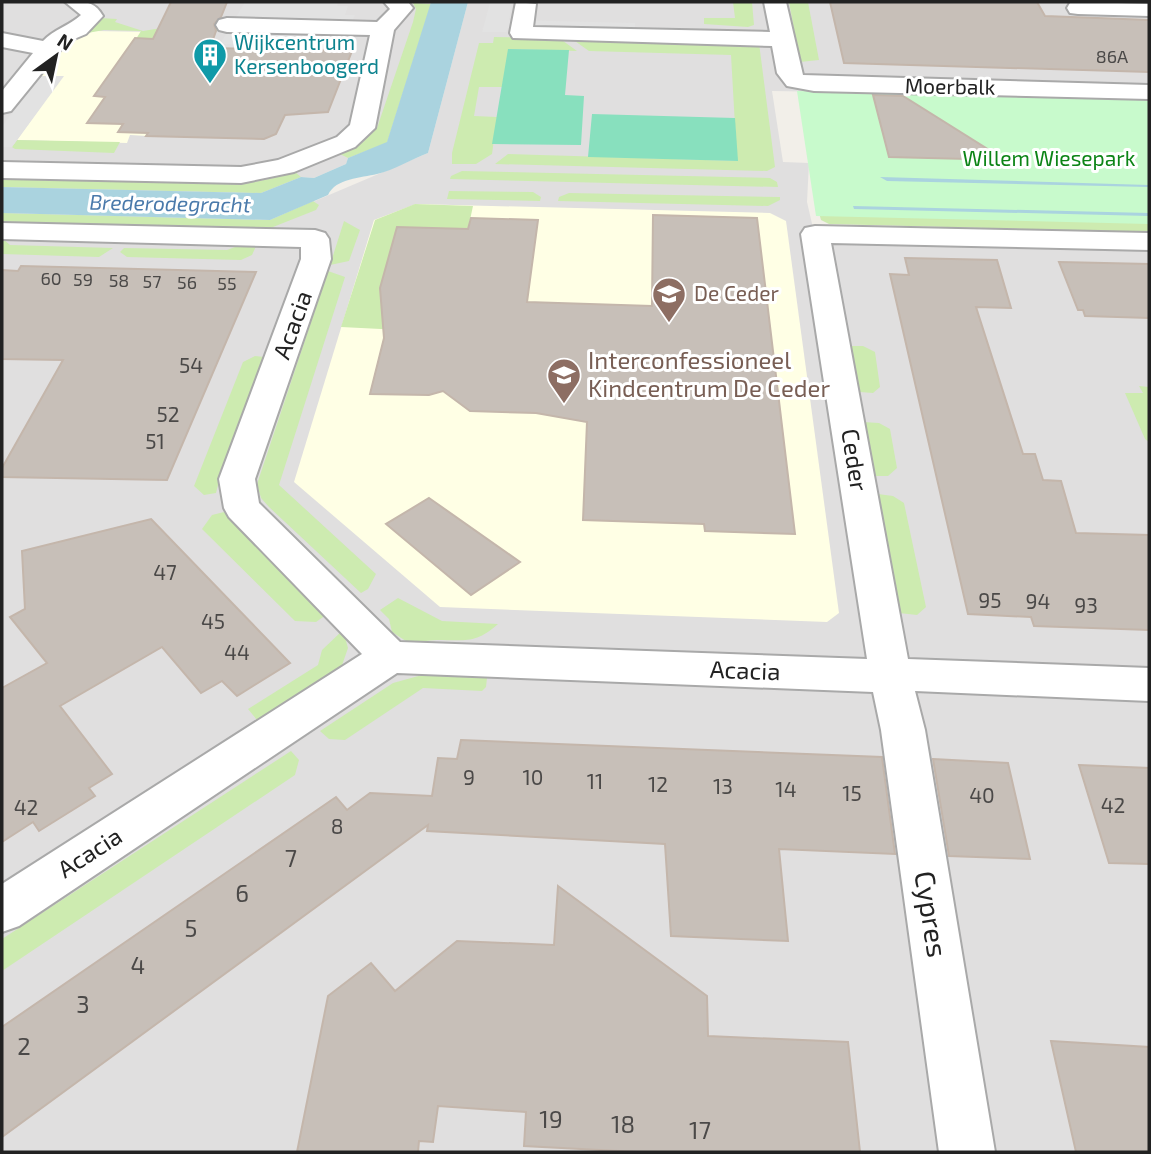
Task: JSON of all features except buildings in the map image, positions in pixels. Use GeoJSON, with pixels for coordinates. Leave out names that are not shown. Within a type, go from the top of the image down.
{"type":"FeatureCollection","features":[{"type":"Feature","properties":{"kind":"street"},"geometry":{"type":"LineString","coordinates":[[2,106],[59,37],[78,29],[92,16],[89,10],[76,2]]}},
{"type":"Feature","properties":{"kind":"street"},"geometry":{"type":"LineString","coordinates":[[2,170],[241,174],[285,166],[346,142],[362,128],[383,29],[402,8],[395,2]]}},
{"type":"Feature","properties":{"kind":"street","name":"Moerbalk"},"geometry":{"type":"LineString","coordinates":[[775,2],[789,73],[795,81],[814,84],[1149,92]]}},
{"type":"Feature","properties":{"kind":"street"},"geometry":{"type":"LineString","coordinates":[[525,4],[522,33],[782,39]]}},
{"type":"Feature","properties":{"kind":"street"},"geometry":{"type":"LineString","coordinates":[[1078,8],[1149,10]]}},
{"type":"Feature","properties":{"kind":"street"},"geometry":{"type":"LineString","coordinates":[[227,25],[383,29]]}},
{"type":"Feature","properties":{"kind":"street"},"geometry":{"type":"LineString","coordinates":[[2,40],[47,49]]}},
{"type":"Feature","properties":{"kind":"street","name":"Acacia"},"geometry":{"type":"LineString","coordinates":[[2,230],[315,239],[316,259],[237,479],[242,508],[390,657]]}},
{"type":"Feature","properties":{"kind":"street","name":"Ceder"},"geometry":{"type":"LineString","coordinates":[[890,676],[815,234],[1149,240]]}},
{"type":"Feature","properties":{"kind":"street","name":"Acacia"},"geometry":{"type":"LineString","coordinates":[[2,911],[390,657],[890,676]]}},
{"type":"Feature","properties":{"kind":"street"},"geometry":{"type":"LineString","coordinates":[[890,676],[929,674],[1149,684]]}},
{"type":"Feature","properties":{"kind":"street","name":"Cypres"},"geometry":{"type":"LineString","coordinates":[[890,676],[903,730],[967,1152]]}},
{"type":"Feature","properties":{"kind":"shaded area"},"geometry":{"type":"Polygon","coordinates":[[[2,2],[431,2],[387,143],[348,158],[346,164],[314,178],[301,177],[261,193],[2,187],[2,2]]]}},
{"type":"Feature","properties":{"kind":"shaded area"},"geometry":{"type":"Polygon","coordinates":[[[245,2],[338,2],[337,6],[348,6],[345,15],[355,15],[346,35],[350,36],[346,46],[220,44],[245,2]]]}},
{"type":"Feature","properties":{"kind":"shaded area"},"geometry":{"type":"Polygon","coordinates":[[[468,2],[1149,2],[1149,97],[772,91],[783,162],[809,163],[807,202],[813,228],[1149,234],[1149,1152],[2,1152],[2,213],[270,220],[428,153],[468,2]]]}},
{"type":"Feature","properties":{"kind":"shaded area"},"geometry":{"type":"Polygon","coordinates":[[[490,2],[513,2],[509,20],[635,23],[635,31],[508,28],[506,32],[482,32],[490,2]]]}},
{"type":"Feature","properties":{"kind":"shaded area"},"geometry":{"type":"Polygon","coordinates":[[[94,31],[215,33],[147,136],[130,135],[127,143],[17,140],[63,76],[41,76],[68,42],[94,31]]]}},
{"type":"Feature","properties":{"kind":"shaded area"},"geometry":{"type":"Polygon","coordinates":[[[41,76],[64,76],[12,147],[2,147],[2,126],[41,76]]]}},
{"type":"Feature","properties":{"kind":"shaded area","name":"Interconfessioneel Kindcentrum De Ceder"},"geometry":{"type":"Polygon","coordinates":[[[416,204],[770,213],[786,221],[839,613],[827,622],[440,607],[294,482],[374,220],[416,204]]]}},
{"type":"Feature","properties":{"kind":"green space"},"geometry":{"type":"Polygon","coordinates":[[[733,2],[752,2],[754,25],[748,27],[704,24],[704,18],[735,18],[733,2]]]}},
{"type":"Feature","properties":{"kind":"green space"},"geometry":{"type":"Polygon","coordinates":[[[789,2],[808,2],[819,60],[800,62],[789,2]]]}},
{"type":"Feature","properties":{"kind":"green space"},"geometry":{"type":"Polygon","coordinates":[[[413,3],[431,4],[387,143],[348,158],[338,153],[363,142],[377,128],[413,22],[416,9],[413,3]]]}},
{"type":"Feature","properties":{"kind":"green space"},"geometry":{"type":"Polygon","coordinates":[[[100,18],[117,19],[115,22],[143,31],[179,25],[219,27],[211,40],[136,39],[141,31],[104,30],[82,34],[100,18]]]}},
{"type":"Feature","properties":{"kind":"green space"},"geometry":{"type":"Polygon","coordinates":[[[494,37],[559,38],[577,51],[509,49],[502,87],[479,87],[474,116],[497,117],[492,154],[476,164],[452,164],[452,153],[479,43],[493,43],[494,37]]]}},
{"type":"Feature","properties":{"kind":"green space"},"geometry":{"type":"Polygon","coordinates":[[[572,39],[759,43],[775,167],[767,171],[495,164],[508,154],[737,161],[731,55],[589,51],[572,39]]]}},
{"type":"Feature","properties":{"kind":"green space"},"geometry":{"type":"Polygon","coordinates":[[[508,49],[569,50],[565,95],[584,96],[581,145],[492,144],[508,49]]]}},
{"type":"Feature","properties":{"kind":"green space","name":"Willem Wiesepark"},"geometry":{"type":"Polygon","coordinates":[[[797,91],[1149,98],[1149,224],[816,216],[797,91]]]}},
{"type":"Feature","properties":{"kind":"green space"},"geometry":{"type":"Polygon","coordinates":[[[592,114],[735,118],[738,161],[588,157],[592,114]]]}},
{"type":"Feature","properties":{"kind":"green space"},"geometry":{"type":"Polygon","coordinates":[[[17,140],[120,142],[114,153],[15,149],[12,147],[17,140]]]}},
{"type":"Feature","properties":{"kind":"green space"},"geometry":{"type":"Polygon","coordinates":[[[294,171],[301,177],[261,193],[2,187],[2,179],[244,184],[294,171]]]}},
{"type":"Feature","properties":{"kind":"green space"},"geometry":{"type":"Polygon","coordinates":[[[462,171],[770,178],[777,182],[778,187],[450,179],[462,171]]]}},
{"type":"Feature","properties":{"kind":"green space"},"geometry":{"type":"Polygon","coordinates":[[[449,191],[533,192],[541,197],[540,201],[447,199],[449,191]]]}},
{"type":"Feature","properties":{"kind":"green space"},"geometry":{"type":"Polygon","coordinates":[[[569,193],[780,197],[780,200],[768,206],[558,201],[559,197],[569,193]]]}},
{"type":"Feature","properties":{"kind":"green space"},"geometry":{"type":"Polygon","coordinates":[[[313,201],[319,205],[316,210],[268,229],[2,222],[2,213],[270,220],[313,201]]]}},
{"type":"Feature","properties":{"kind":"green space"},"geometry":{"type":"Polygon","coordinates":[[[415,204],[473,206],[468,229],[397,228],[383,277],[401,330],[341,327],[375,220],[415,204]]]}},
{"type":"Feature","properties":{"kind":"green space"},"geometry":{"type":"Polygon","coordinates":[[[817,206],[1149,216],[1149,232],[829,224],[821,220],[817,206]]]}},
{"type":"Feature","properties":{"kind":"green space"},"geometry":{"type":"Polygon","coordinates":[[[344,221],[360,230],[349,261],[330,265],[344,221]]]}},
{"type":"Feature","properties":{"kind":"green space"},"geometry":{"type":"Polygon","coordinates":[[[2,238],[10,245],[113,248],[99,257],[2,254],[2,238]]]}},
{"type":"Feature","properties":{"kind":"green space"},"geometry":{"type":"Polygon","coordinates":[[[243,244],[257,244],[252,255],[241,260],[127,257],[120,252],[124,248],[227,250],[243,244]]]}},
{"type":"Feature","properties":{"kind":"green space"},"geometry":{"type":"Polygon","coordinates":[[[328,271],[345,277],[279,485],[376,574],[368,589],[361,593],[269,507],[261,498],[257,484],[328,271]]]}},
{"type":"Feature","properties":{"kind":"green space"},"geometry":{"type":"Polygon","coordinates":[[[850,346],[863,346],[875,352],[880,387],[873,393],[860,392],[850,346]]]}},
{"type":"Feature","properties":{"kind":"green space"},"geometry":{"type":"Polygon","coordinates":[[[255,356],[264,357],[222,469],[216,493],[204,495],[194,486],[243,362],[255,356]]]}},
{"type":"Feature","properties":{"kind":"green space"},"geometry":{"type":"Polygon","coordinates":[[[1139,386],[1149,387],[1149,442],[1145,439],[1125,393],[1143,393],[1139,386]]]}},
{"type":"Feature","properties":{"kind":"green space"},"geometry":{"type":"Polygon","coordinates":[[[863,422],[879,423],[890,429],[897,468],[888,476],[873,476],[863,422]]]}},
{"type":"Feature","properties":{"kind":"green space"},"geometry":{"type":"Polygon","coordinates":[[[878,494],[893,496],[904,503],[926,607],[917,615],[899,613],[878,494]]]}},
{"type":"Feature","properties":{"kind":"green space"},"geometry":{"type":"Polygon","coordinates":[[[224,512],[326,615],[316,622],[295,621],[202,529],[212,515],[224,512]]]}},
{"type":"Feature","properties":{"kind":"green space"},"geometry":{"type":"Polygon","coordinates":[[[398,598],[442,621],[498,624],[476,638],[409,643],[392,632],[389,619],[380,610],[398,598]]]}},
{"type":"Feature","properties":{"kind":"green space"},"geometry":{"type":"Polygon","coordinates":[[[343,630],[348,648],[340,671],[261,725],[248,709],[318,665],[322,650],[343,630]]]}},
{"type":"Feature","properties":{"kind":"green space"},"geometry":{"type":"Polygon","coordinates":[[[422,675],[487,678],[486,687],[482,691],[423,688],[345,740],[329,739],[320,731],[393,683],[422,675]]]}},
{"type":"Feature","properties":{"kind":"green space"},"geometry":{"type":"Polygon","coordinates":[[[291,751],[299,760],[295,775],[2,971],[2,939],[291,751]]]}},
{"type":"Feature","properties":{"kind":"water","name":"Brederodegracht"},"geometry":{"type":"Polygon","coordinates":[[[431,2],[468,2],[428,153],[383,172],[343,182],[328,195],[270,220],[2,213],[2,187],[261,193],[301,177],[314,178],[346,164],[348,158],[387,142],[431,2]]]}},
{"type":"Feature","properties":{"kind":"water"},"geometry":{"type":"Polygon","coordinates":[[[880,177],[1149,185],[1149,187],[887,181],[880,177]]]}},
{"type":"Feature","properties":{"kind":"water"},"geometry":{"type":"Polygon","coordinates":[[[853,206],[1149,213],[1149,216],[854,209],[853,206]]]}},
{"type":"Feature","properties":{"kind":"place","name":"Wijkcentrum Kersenboogerd"},"geometry":{"type":"Point","coordinates":[210,85]}},
{"type":"Feature","properties":{"kind":"place","name":"De Ceder"},"geometry":{"type":"Point","coordinates":[669,324]}},
{"type":"Feature","properties":{"kind":"place","name":"Interconfessioneel Kindcentrum De Ceder"},"geometry":{"type":"Point","coordinates":[564,405]}}]}
